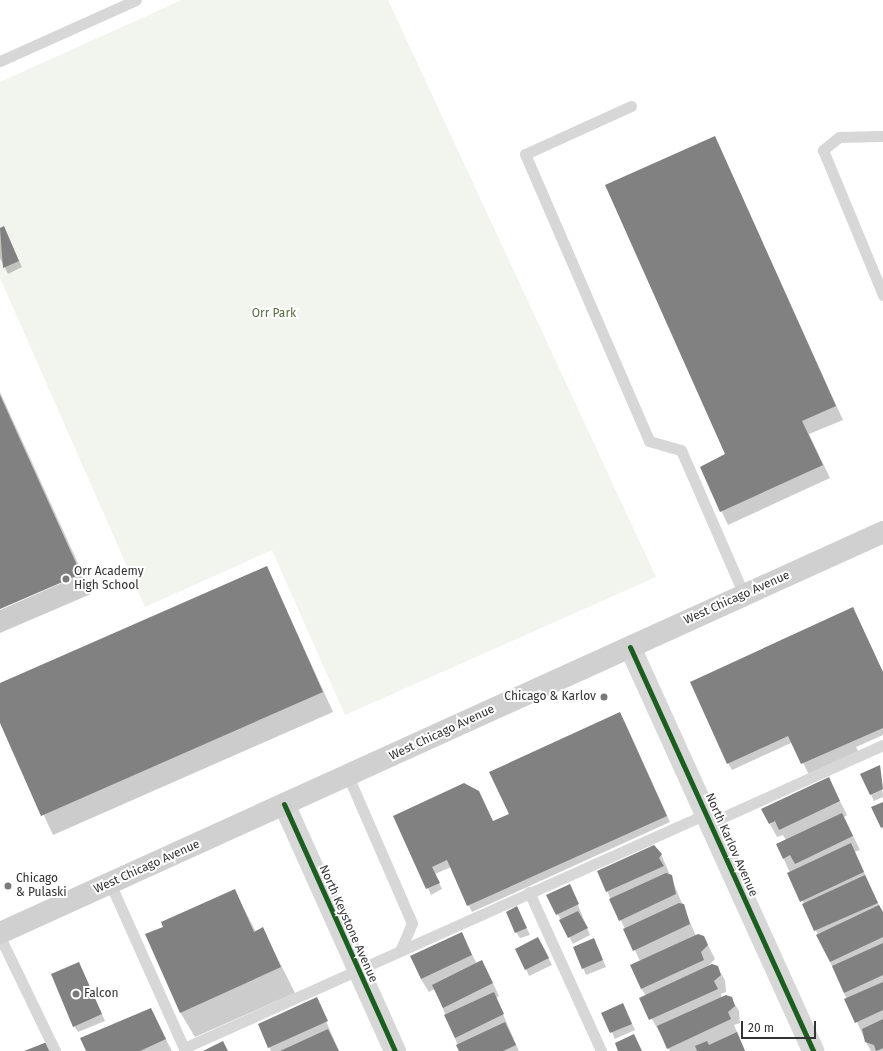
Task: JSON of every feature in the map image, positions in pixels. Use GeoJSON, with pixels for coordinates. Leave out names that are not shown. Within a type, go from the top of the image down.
{"type":"FeatureCollection","features":[{"type":"Feature","properties":{"kind":"main road","name":"West Chicago Avenue"},"geometry":{"type":"LineString","coordinates":[[0,933],[883,532]]}},
{"type":"Feature","properties":{"kind":"street","name":"North Karlov Avenue"},"geometry":{"type":"LineString","coordinates":[[630,647],[813,1051]]}},
{"type":"Feature","properties":{"kind":"street","name":"North Keystone Avenue"},"geometry":{"type":"LineString","coordinates":[[284,804],[395,1051]]}},
{"type":"Feature","properties":{"kind":"lane"},"geometry":{"type":"LineString","coordinates":[[0,61],[136,0]]}},
{"type":"Feature","properties":{"kind":"lane"},"geometry":{"type":"LineString","coordinates":[[631,106],[525,154],[649,441],[681,450],[744,595]]}},
{"type":"Feature","properties":{"kind":"lane"},"geometry":{"type":"LineString","coordinates":[[883,136],[840,137],[823,150],[883,295]]}},
{"type":"Feature","properties":{"kind":"lane"},"geometry":{"type":"LineString","coordinates":[[110,883],[185,1049],[529,892],[883,745]]}},
{"type":"Feature","properties":{"kind":"lane"},"geometry":{"type":"LineString","coordinates":[[348,776],[412,923],[401,950]]}},
{"type":"Feature","properties":{"kind":"lane"},"geometry":{"type":"LineString","coordinates":[[529,892],[601,1051]]}},
{"type":"Feature","properties":{"kind":"lane"},"geometry":{"type":"LineString","coordinates":[[0,937],[55,1051]]}},
{"type":"Feature","properties":{"kind":"green space","name":"Orr Park"},"geometry":{"type":"Polygon","coordinates":[[[182,0],[388,0],[656,577],[345,715],[272,550],[145,607],[0,278],[0,82],[182,0]]]}},
{"type":"Feature","properties":{"kind":"building"},"geometry":{"type":"Polygon","coordinates":[[[715,136],[836,406],[802,421],[823,465],[720,512],[700,467],[725,454],[605,185],[715,136]]]}},
{"type":"Feature","properties":{"kind":"building"},"geometry":{"type":"Polygon","coordinates":[[[4,226],[19,261],[3,268],[0,228],[4,226]]]}},
{"type":"Feature","properties":{"kind":"building"},"geometry":{"type":"Polygon","coordinates":[[[0,395],[81,574],[0,609],[0,395]]]}},
{"type":"Feature","properties":{"kind":"building"},"geometry":{"type":"Polygon","coordinates":[[[267,566],[323,692],[41,816],[0,723],[0,683],[267,566]]]}},
{"type":"Feature","properties":{"kind":"building"},"geometry":{"type":"Polygon","coordinates":[[[853,607],[883,672],[883,728],[801,764],[788,736],[727,764],[690,682],[853,607]]]}},
{"type":"Feature","properties":{"kind":"building"},"geometry":{"type":"Polygon","coordinates":[[[620,712],[667,816],[467,906],[447,860],[432,867],[440,883],[426,889],[393,816],[464,783],[479,791],[493,821],[509,814],[489,772],[620,712]]]}},
{"type":"Feature","properties":{"kind":"building"},"geometry":{"type":"Polygon","coordinates":[[[880,765],[883,789],[870,795],[860,774],[880,765]]]}},
{"type":"Feature","properties":{"kind":"building"},"geometry":{"type":"Polygon","coordinates":[[[829,777],[840,801],[779,830],[775,821],[769,824],[761,809],[829,777]]]}},
{"type":"Feature","properties":{"kind":"building"},"geometry":{"type":"Polygon","coordinates":[[[883,802],[883,827],[881,828],[871,807],[883,802]]]}},
{"type":"Feature","properties":{"kind":"building"},"geometry":{"type":"Polygon","coordinates":[[[842,813],[853,836],[795,864],[790,855],[783,859],[776,844],[842,813]]]}},
{"type":"Feature","properties":{"kind":"building"},"geometry":{"type":"Polygon","coordinates":[[[851,843],[864,872],[800,902],[787,873],[851,843]]]}},
{"type":"Feature","properties":{"kind":"building"},"geometry":{"type":"Polygon","coordinates":[[[654,845],[662,854],[659,858],[664,866],[606,892],[597,871],[654,845]]]}},
{"type":"Feature","properties":{"kind":"building"},"geometry":{"type":"Polygon","coordinates":[[[666,873],[672,875],[676,894],[619,921],[609,899],[666,873]]]}},
{"type":"Feature","properties":{"kind":"building"},"geometry":{"type":"Polygon","coordinates":[[[865,875],[878,903],[814,931],[802,904],[865,875]]]}},
{"type":"Feature","properties":{"kind":"building"},"geometry":{"type":"Polygon","coordinates":[[[570,884],[579,904],[556,915],[546,895],[570,884]]]}},
{"type":"Feature","properties":{"kind":"building"},"geometry":{"type":"Polygon","coordinates":[[[235,889],[254,932],[263,927],[281,967],[180,1013],[145,934],[163,927],[161,922],[235,889]]]}},
{"type":"Feature","properties":{"kind":"building"},"geometry":{"type":"Polygon","coordinates":[[[679,903],[684,904],[690,924],[633,951],[623,929],[679,903]]]}},
{"type":"Feature","properties":{"kind":"building"},"geometry":{"type":"Polygon","coordinates":[[[879,905],[883,912],[883,937],[830,962],[816,935],[879,905]]]}},
{"type":"Feature","properties":{"kind":"building"},"geometry":{"type":"Polygon","coordinates":[[[517,906],[527,928],[515,933],[506,912],[517,906]]]}},
{"type":"Feature","properties":{"kind":"building"},"geometry":{"type":"Polygon","coordinates":[[[578,911],[588,928],[568,938],[559,920],[578,911]]]}},
{"type":"Feature","properties":{"kind":"building"},"geometry":{"type":"Polygon","coordinates":[[[462,932],[472,955],[421,979],[410,956],[462,932]]]}},
{"type":"Feature","properties":{"kind":"building"},"geometry":{"type":"Polygon","coordinates":[[[698,934],[704,936],[708,945],[701,952],[704,960],[641,989],[630,965],[698,934]]]}},
{"type":"Feature","properties":{"kind":"building"},"geometry":{"type":"Polygon","coordinates":[[[538,937],[549,958],[525,970],[515,949],[538,937]]]}},
{"type":"Feature","properties":{"kind":"building"},"geometry":{"type":"Polygon","coordinates":[[[594,938],[603,960],[582,969],[573,947],[594,938]]]}},
{"type":"Feature","properties":{"kind":"building"},"geometry":{"type":"Polygon","coordinates":[[[883,943],[883,975],[844,993],[832,966],[883,943]]]}},
{"type":"Feature","properties":{"kind":"building"},"geometry":{"type":"Polygon","coordinates":[[[482,960],[493,983],[443,1008],[432,985],[482,960]]]}},
{"type":"Feature","properties":{"kind":"building","name":"Falcon"},"geometry":{"type":"Polygon","coordinates":[[[79,962],[102,1014],[73,1027],[51,974],[79,962]]]}},
{"type":"Feature","properties":{"kind":"building"},"geometry":{"type":"Polygon","coordinates":[[[712,964],[718,966],[721,975],[714,981],[718,989],[649,1020],[639,998],[712,964]]]}},
{"type":"Feature","properties":{"kind":"building"},"geometry":{"type":"Polygon","coordinates":[[[883,982],[883,1010],[855,1023],[844,999],[883,982]]]}},
{"type":"Feature","properties":{"kind":"building"},"geometry":{"type":"Polygon","coordinates":[[[494,992],[504,1014],[455,1038],[444,1015],[494,992]]]}},
{"type":"Feature","properties":{"kind":"building"},"geometry":{"type":"Polygon","coordinates":[[[726,995],[732,997],[735,1006],[728,1012],[731,1019],[667,1049],[657,1026],[726,995]]]}},
{"type":"Feature","properties":{"kind":"building"},"geometry":{"type":"Polygon","coordinates":[[[317,997],[328,1021],[268,1048],[258,1024],[317,997]]]}},
{"type":"Feature","properties":{"kind":"building"},"geometry":{"type":"Polygon","coordinates":[[[623,1003],[632,1024],[610,1033],[601,1013],[623,1003]]]}},
{"type":"Feature","properties":{"kind":"building"},"geometry":{"type":"Polygon","coordinates":[[[151,1008],[166,1039],[140,1051],[86,1051],[80,1038],[151,1008]]]}},
{"type":"Feature","properties":{"kind":"building"},"geometry":{"type":"Polygon","coordinates":[[[883,1019],[883,1048],[876,1051],[874,1045],[865,1042],[862,1029],[883,1019]]]}},
{"type":"Feature","properties":{"kind":"building"},"geometry":{"type":"Polygon","coordinates":[[[505,1022],[516,1045],[503,1051],[459,1051],[456,1045],[505,1022]]]}},
{"type":"Feature","properties":{"kind":"building"},"geometry":{"type":"Polygon","coordinates":[[[328,1029],[339,1051],[280,1051],[328,1029]]]}},
{"type":"Feature","properties":{"kind":"building"},"geometry":{"type":"Polygon","coordinates":[[[737,1032],[745,1051],[697,1051],[695,1046],[707,1041],[709,1045],[737,1032]]]}},
{"type":"Feature","properties":{"kind":"building"},"geometry":{"type":"Polygon","coordinates":[[[634,1034],[642,1051],[618,1051],[615,1043],[634,1034]]]}},
{"type":"Feature","properties":{"kind":"building"},"geometry":{"type":"Polygon","coordinates":[[[223,1041],[228,1051],[203,1051],[223,1041]]]}},
{"type":"Feature","properties":{"kind":"building"},"geometry":{"type":"Polygon","coordinates":[[[47,1042],[51,1051],[24,1051],[47,1042]]]}},
{"type":"Feature","properties":{"kind":"cycle path"},"geometry":{"type":"LineString","coordinates":[[630,647],[813,1051]]}},
{"type":"Feature","properties":{"kind":"cycle path"},"geometry":{"type":"LineString","coordinates":[[284,804],[395,1051]]}},
{"type":"Feature","properties":{"kind":"place","name":"Orr Academy High School"},"geometry":{"type":"Point","coordinates":[66,579]}},
{"type":"Feature","properties":{"kind":"place","name":"Chicago & Karlov"},"geometry":{"type":"Point","coordinates":[604,697]}},
{"type":"Feature","properties":{"kind":"place","name":"Chicago & Pulaski"},"geometry":{"type":"Point","coordinates":[8,886]}},
{"type":"Feature","properties":{"kind":"place","name":"Falcon"},"geometry":{"type":"Point","coordinates":[76,994]}}]}
